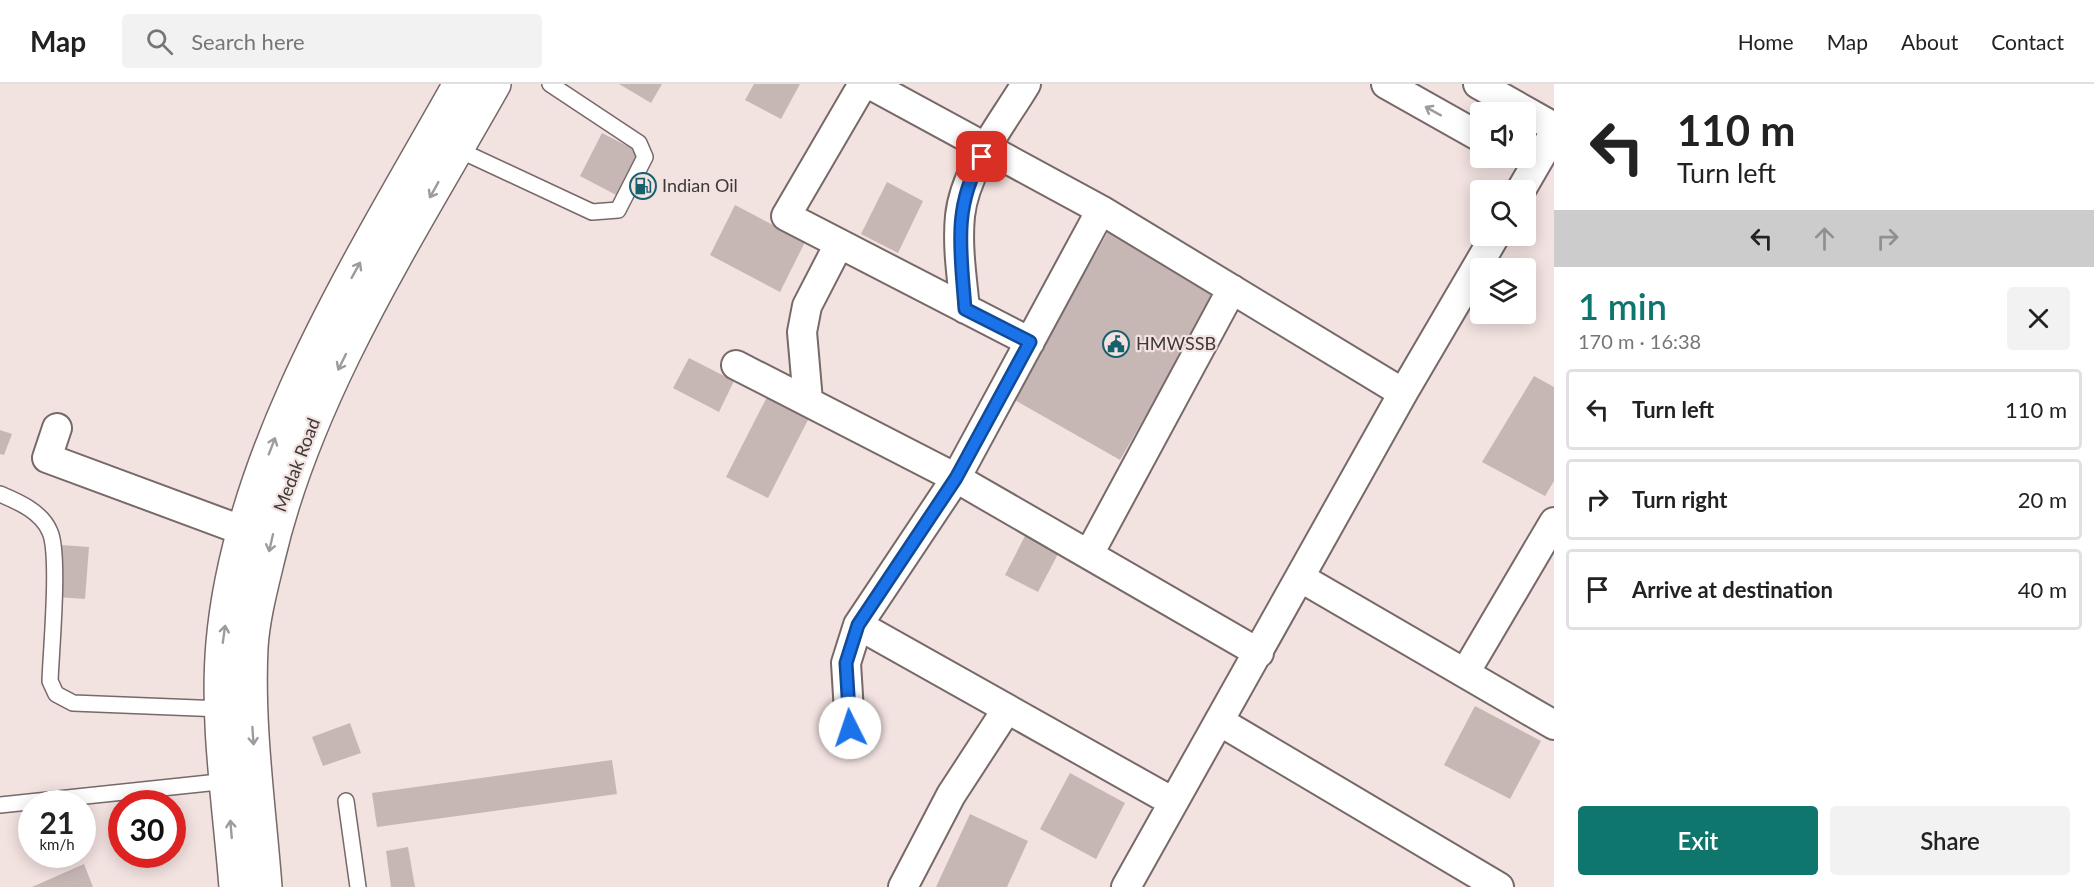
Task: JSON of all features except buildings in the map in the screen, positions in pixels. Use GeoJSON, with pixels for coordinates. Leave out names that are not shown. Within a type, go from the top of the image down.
{"type":"FeatureCollection","features":[{"type":"Feature","properties":{"kind":"main road","name":"Medak Road"},"geometry":{"type":"LineString","coordinates":[[236,887],[222,709],[223,643],[244,531],[253,496],[285,412],[352,276],[460,84]]}},
{"type":"Feature","properties":{"kind":"main road","name":"Medak Road"},"geometry":{"type":"LineString","coordinates":[[265,887],[250,699],[251,645],[260,588],[280,505],[312,424],[372,300],[494,84]]}},
{"type":"Feature","properties":{"kind":"street"},"geometry":{"type":"LineString","coordinates":[[863,84],[786,216],[1030,342]]}},
{"type":"Feature","properties":{"kind":"street"},"geometry":{"type":"LineString","coordinates":[[869,84],[988,146],[1101,210],[1403,393]]}},
{"type":"Feature","properties":{"kind":"street"},"geometry":{"type":"LineString","coordinates":[[965,309],[959,238],[960,214],[969,185],[988,146],[1026,84]]}},
{"type":"Feature","properties":{"kind":"street"},"geometry":{"type":"LineString","coordinates":[[1386,84],[1470,131]]}},
{"type":"Feature","properties":{"kind":"street"},"geometry":{"type":"LineString","coordinates":[[1478,84],[1554,127]]}},
{"type":"Feature","properties":{"kind":"street"},"geometry":{"type":"LineString","coordinates":[[1531,174],[1554,133]]}},
{"type":"Feature","properties":{"kind":"street"},"geometry":{"type":"LineString","coordinates":[[850,728],[846,663],[858,625],[956,478],[1101,210]]}},
{"type":"Feature","properties":{"kind":"street"},"geometry":{"type":"LineString","coordinates":[[808,401],[802,332],[807,306],[840,244]]}},
{"type":"Feature","properties":{"kind":"street"},"geometry":{"type":"LineString","coordinates":[[1126,887],[1403,393],[1489,246]]}},
{"type":"Feature","properties":{"kind":"street"},"geometry":{"type":"LineString","coordinates":[[1089,554],[1232,289]]}},
{"type":"Feature","properties":{"kind":"street"},"geometry":{"type":"LineString","coordinates":[[736,364],[956,478],[1259,652]]}},
{"type":"Feature","properties":{"kind":"street"},"geometry":{"type":"LineString","coordinates":[[57,428],[47,458],[244,531]]}},
{"type":"Feature","properties":{"kind":"street"},"geometry":{"type":"LineString","coordinates":[[1465,673],[1554,522]]}},
{"type":"Feature","properties":{"kind":"street"},"geometry":{"type":"LineString","coordinates":[[1301,578],[1554,725]]}},
{"type":"Feature","properties":{"kind":"street"},"geometry":{"type":"LineString","coordinates":[[858,625],[1173,802]]}},
{"type":"Feature","properties":{"kind":"street"},"geometry":{"type":"LineString","coordinates":[[903,887],[951,795],[1007,709]]}},
{"type":"Feature","properties":{"kind":"street"},"geometry":{"type":"LineString","coordinates":[[1219,722],[1499,887]]}},
{"type":"Feature","properties":{"kind":"lane"},"geometry":{"type":"LineString","coordinates":[[457,149],[592,212],[618,210],[645,157],[639,143],[549,84]]}},
{"type":"Feature","properties":{"kind":"lane"},"geometry":{"type":"LineString","coordinates":[[0,494],[40,517],[51,533],[54,561],[50,681],[56,694],[73,703],[222,709]]}},
{"type":"Feature","properties":{"kind":"lane"},"geometry":{"type":"LineString","coordinates":[[0,805],[228,781]]}},
{"type":"Feature","properties":{"kind":"lane"},"geometry":{"type":"LineString","coordinates":[[346,801],[358,887]]}},
{"type":"Feature","properties":{"kind":"place","name":"Indian Oil"},"geometry":{"type":"Point","coordinates":[643,186]}},
{"type":"Feature","properties":{"kind":"place","name":"HMWSSB"},"geometry":{"type":"Point","coordinates":[1116,344]}},
{"type":"Feature","properties":{"kind":"route"},"geometry":{"type":"LineString","coordinates":[[850,728],[846,663],[858,625],[956,478],[1030,342],[965,309],[959,238],[960,214],[965,195],[982,157]]}}]}
